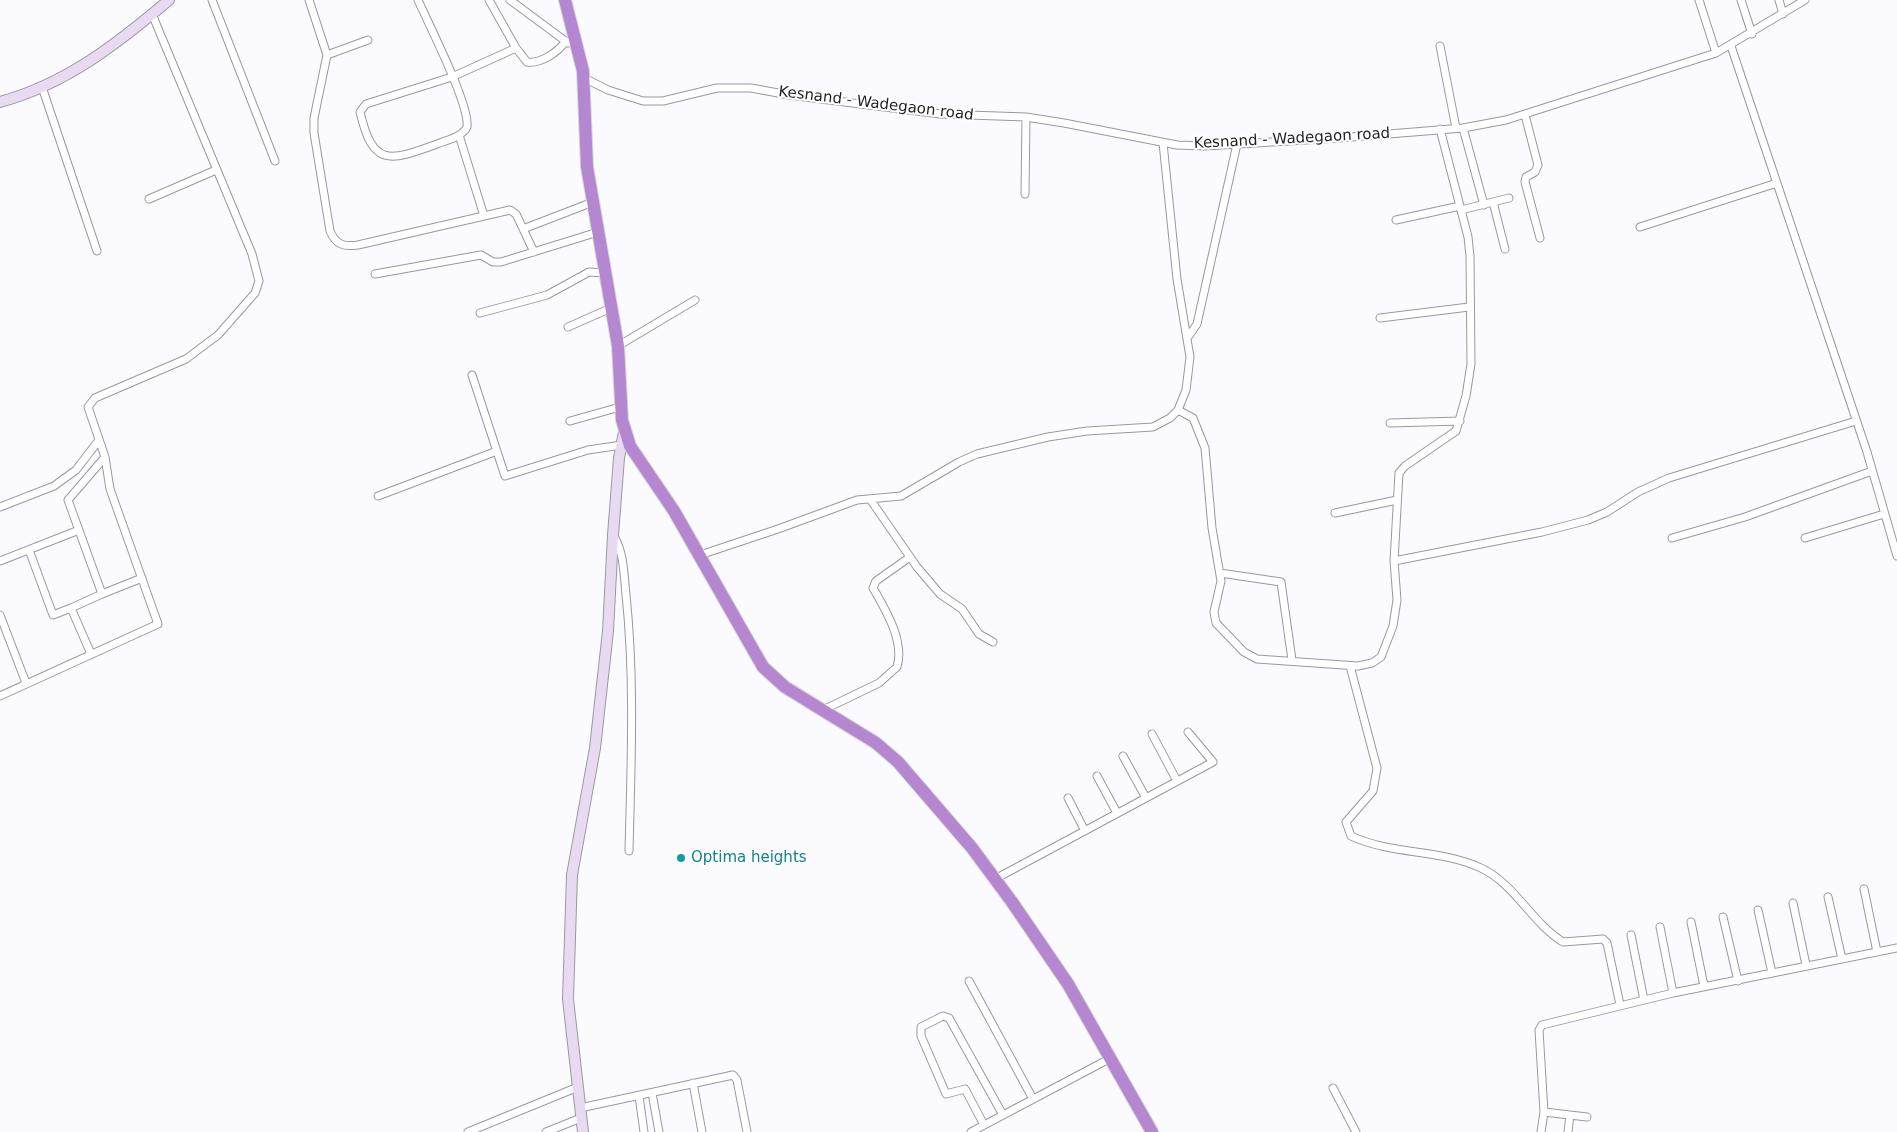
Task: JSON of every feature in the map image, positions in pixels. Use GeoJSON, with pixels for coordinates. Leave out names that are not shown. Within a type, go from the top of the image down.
{"type":"FeatureCollection","features":[{"type":"Feature","properties":{"kind":"highway"},"geometry":{"type":"LineString","coordinates":[[566,0],[571,44],[584,78],[584,144],[618,346],[623,439],[674,511],[763,667],[785,687],[876,742],[898,762],[972,848],[1068,984],[1152,1132]]}},
{"type":"Feature","properties":{"kind":"street"},"geometry":{"type":"LineString","coordinates":[[0,102],[42,87],[77,70],[105,52],[169,0]]}},
{"type":"Feature","properties":{"kind":"street"},"geometry":{"type":"LineString","coordinates":[[212,0],[275,161]]}},
{"type":"Feature","properties":{"kind":"street"},"geometry":{"type":"LineString","coordinates":[[308,0],[327,55],[315,107],[314,133],[330,231],[336,242],[345,247],[358,245],[510,210],[516,214],[534,252]]}},
{"type":"Feature","properties":{"kind":"street"},"geometry":{"type":"LineString","coordinates":[[418,0],[452,77],[468,123],[465,132],[460,135],[408,154],[390,156],[373,148],[369,143],[360,112],[366,104],[452,77],[516,48]]}},
{"type":"Feature","properties":{"kind":"street"},"geometry":{"type":"LineString","coordinates":[[488,0],[516,48],[529,63],[556,53],[571,44],[510,0]]}},
{"type":"Feature","properties":{"kind":"street"},"geometry":{"type":"LineString","coordinates":[[1699,0],[1716,53]]}},
{"type":"Feature","properties":{"kind":"street"},"geometry":{"type":"LineString","coordinates":[[1741,0],[1752,34]]}},
{"type":"Feature","properties":{"kind":"street"},"geometry":{"type":"LineString","coordinates":[[1779,0],[1783,14]]}},
{"type":"Feature","properties":{"kind":"street","name":"Kesnand - Wadegaon road"},"geometry":{"type":"LineString","coordinates":[[584,78],[608,90],[643,101],[663,101],[732,86],[940,114],[1026,117],[1064,122],[1163,143],[1205,146],[1237,144],[1460,128],[1525,115],[1716,53],[1752,34],[1806,0]]}},
{"type":"Feature","properties":{"kind":"street"},"geometry":{"type":"LineString","coordinates":[[0,696],[158,624],[110,489],[105,458],[88,412],[90,403],[95,398],[186,359],[218,335],[255,293],[259,281],[252,254],[152,14]]}},
{"type":"Feature","properties":{"kind":"street"},"geometry":{"type":"LineString","coordinates":[[327,55],[368,40]]}},
{"type":"Feature","properties":{"kind":"street"},"geometry":{"type":"LineString","coordinates":[[1440,46],[1460,128],[1484,204]]}},
{"type":"Feature","properties":{"kind":"street"},"geometry":{"type":"LineString","coordinates":[[1731,46],[1856,421],[1897,556]]}},
{"type":"Feature","properties":{"kind":"street"},"geometry":{"type":"LineString","coordinates":[[42,87],[97,251]]}},
{"type":"Feature","properties":{"kind":"street"},"geometry":{"type":"LineString","coordinates":[[1525,115],[1538,165],[1535,172],[1526,178],[1525,182],[1540,238]]}},
{"type":"Feature","properties":{"kind":"street"},"geometry":{"type":"LineString","coordinates":[[1025,194],[1026,117]]}},
{"type":"Feature","properties":{"kind":"street"},"geometry":{"type":"LineString","coordinates":[[1178,410],[1193,418],[1203,440],[1212,528],[1220,573],[1220,587],[1214,612],[1214,618],[1219,628],[1251,657],[1350,666],[1372,663],[1384,652],[1397,609],[1394,561],[1398,476],[1401,470],[1454,434],[1460,421],[1471,364],[1469,247],[1461,208],[1440,129]]}},
{"type":"Feature","properties":{"kind":"street"},"geometry":{"type":"LineString","coordinates":[[460,135],[484,216]]}},
{"type":"Feature","properties":{"kind":"street"},"geometry":{"type":"LineString","coordinates":[[700,555],[778,530],[857,500],[901,496],[959,462],[977,454],[1048,437],[1087,431],[1153,427],[1163,424],[1178,410],[1186,390],[1189,371],[1188,337],[1177,279],[1163,143]]}},
{"type":"Feature","properties":{"kind":"street"},"geometry":{"type":"LineString","coordinates":[[1188,337],[1197,324],[1237,144]]}},
{"type":"Feature","properties":{"kind":"street"},"geometry":{"type":"LineString","coordinates":[[148,199],[216,170]]}},
{"type":"Feature","properties":{"kind":"street"},"geometry":{"type":"LineString","coordinates":[[1640,227],[1776,183]]}},
{"type":"Feature","properties":{"kind":"street"},"geometry":{"type":"LineString","coordinates":[[1396,220],[1509,198]]}},
{"type":"Feature","properties":{"kind":"street"},"geometry":{"type":"LineString","coordinates":[[523,229],[593,202]]}},
{"type":"Feature","properties":{"kind":"street"},"geometry":{"type":"LineString","coordinates":[[1493,202],[1505,249]]}},
{"type":"Feature","properties":{"kind":"street"},"geometry":{"type":"LineString","coordinates":[[375,274],[481,255],[493,262],[501,262],[598,232]]}},
{"type":"Feature","properties":{"kind":"street"},"geometry":{"type":"LineString","coordinates":[[480,313],[548,295],[589,272],[605,273]]}},
{"type":"Feature","properties":{"kind":"street"},"geometry":{"type":"LineString","coordinates":[[618,346],[695,300]]}},
{"type":"Feature","properties":{"kind":"street"},"geometry":{"type":"LineString","coordinates":[[1380,318],[1469,307]]}},
{"type":"Feature","properties":{"kind":"street"},"geometry":{"type":"LineString","coordinates":[[568,327],[612,308]]}},
{"type":"Feature","properties":{"kind":"street"},"geometry":{"type":"LineString","coordinates":[[472,375],[505,476],[623,439],[613,535],[608,631],[595,748],[572,875],[568,951],[568,999],[583,1132]]}},
{"type":"Feature","properties":{"kind":"street"},"geometry":{"type":"LineString","coordinates":[[570,421],[620,406]]}},
{"type":"Feature","properties":{"kind":"street"},"geometry":{"type":"LineString","coordinates":[[1390,423],[1460,421]]}},
{"type":"Feature","properties":{"kind":"street"},"geometry":{"type":"LineString","coordinates":[[1394,561],[1542,532],[1588,520],[1638,492],[1669,478],[1856,421]]}},
{"type":"Feature","properties":{"kind":"street"},"geometry":{"type":"LineString","coordinates":[[0,507],[54,486],[76,470],[99,440]]}},
{"type":"Feature","properties":{"kind":"street"},"geometry":{"type":"LineString","coordinates":[[378,496],[497,451]]}},
{"type":"Feature","properties":{"kind":"street"},"geometry":{"type":"LineString","coordinates":[[102,594],[68,500],[105,458]]}},
{"type":"Feature","properties":{"kind":"street"},"geometry":{"type":"LineString","coordinates":[[1672,538],[1745,517],[1872,471]]}},
{"type":"Feature","properties":{"kind":"street"},"geometry":{"type":"LineString","coordinates":[[870,499],[910,557],[940,594],[962,609],[976,631],[993,642]]}},
{"type":"Feature","properties":{"kind":"street"},"geometry":{"type":"LineString","coordinates":[[1335,513],[1397,500]]}},
{"type":"Feature","properties":{"kind":"street"},"geometry":{"type":"LineString","coordinates":[[1805,538],[1884,514]]}},
{"type":"Feature","properties":{"kind":"street"},"geometry":{"type":"LineString","coordinates":[[0,562],[79,530]]}},
{"type":"Feature","properties":{"kind":"street"},"geometry":{"type":"LineString","coordinates":[[613,535],[622,556],[631,639],[632,740],[629,851]]}},
{"type":"Feature","properties":{"kind":"street"},"geometry":{"type":"LineString","coordinates":[[29,550],[52,615],[142,578]]}},
{"type":"Feature","properties":{"kind":"street"},"geometry":{"type":"LineString","coordinates":[[823,710],[879,682],[897,667],[899,651],[894,633],[888,614],[873,588],[876,581],[910,557]]}},
{"type":"Feature","properties":{"kind":"street"},"geometry":{"type":"LineString","coordinates":[[1220,573],[1281,582],[1292,660]]}},
{"type":"Feature","properties":{"kind":"street"},"geometry":{"type":"LineString","coordinates":[[71,608],[91,654]]}},
{"type":"Feature","properties":{"kind":"street"},"geometry":{"type":"LineString","coordinates":[[0,615],[26,683]]}},
{"type":"Feature","properties":{"kind":"street"},"geometry":{"type":"LineString","coordinates":[[1350,666],[1377,768],[1372,791],[1346,822],[1351,836],[1399,850],[1452,859],[1479,867],[1492,875],[1563,942],[1603,939],[1607,943],[1620,1005]]}},
{"type":"Feature","properties":{"kind":"street"},"geometry":{"type":"LineString","coordinates":[[995,879],[1213,762],[1188,732]]}},
{"type":"Feature","properties":{"kind":"street"},"geometry":{"type":"LineString","coordinates":[[1152,734],[1177,781]]}},
{"type":"Feature","properties":{"kind":"street"},"geometry":{"type":"LineString","coordinates":[[1123,756],[1146,798]]}},
{"type":"Feature","properties":{"kind":"street"},"geometry":{"type":"LineString","coordinates":[[1097,776],[1117,813]]}},
{"type":"Feature","properties":{"kind":"street"},"geometry":{"type":"LineString","coordinates":[[1068,798],[1085,831]]}},
{"type":"Feature","properties":{"kind":"street"},"geometry":{"type":"LineString","coordinates":[[1864,889],[1877,952]]}},
{"type":"Feature","properties":{"kind":"street"},"geometry":{"type":"LineString","coordinates":[[1828,897],[1842,958]]}},
{"type":"Feature","properties":{"kind":"street"},"geometry":{"type":"LineString","coordinates":[[1793,903],[1806,965]]}},
{"type":"Feature","properties":{"kind":"street"},"geometry":{"type":"LineString","coordinates":[[1758,910],[1772,973]]}},
{"type":"Feature","properties":{"kind":"street"},"geometry":{"type":"LineString","coordinates":[[1723,917],[1738,981]]}},
{"type":"Feature","properties":{"kind":"street"},"geometry":{"type":"LineString","coordinates":[[1691,922],[1704,986]]}},
{"type":"Feature","properties":{"kind":"street"},"geometry":{"type":"LineString","coordinates":[[1660,927],[1673,993]]}},
{"type":"Feature","properties":{"kind":"street"},"geometry":{"type":"LineString","coordinates":[[1631,935],[1644,1000]]}},
{"type":"Feature","properties":{"kind":"street"},"geometry":{"type":"LineString","coordinates":[[1541,1132],[1544,1112],[1540,1026],[1704,986],[1738,981],[1806,965],[1897,948]]}},
{"type":"Feature","properties":{"kind":"street"},"geometry":{"type":"LineString","coordinates":[[969,981],[1033,1099]]}},
{"type":"Feature","properties":{"kind":"street"},"geometry":{"type":"LineString","coordinates":[[984,1125],[965,1088],[949,1094],[944,1091],[919,1032],[921,1027],[943,1016],[949,1018],[1003,1115]]}},
{"type":"Feature","properties":{"kind":"street"},"geometry":{"type":"LineString","coordinates":[[972,1132],[1109,1058]]}},
{"type":"Feature","properties":{"kind":"street"},"geometry":{"type":"LineString","coordinates":[[546,1132],[581,1113],[729,1074],[735,1076],[747,1132]]}},
{"type":"Feature","properties":{"kind":"street"},"geometry":{"type":"LineString","coordinates":[[693,1083],[702,1132]]}},
{"type":"Feature","properties":{"kind":"street"},"geometry":{"type":"LineString","coordinates":[[468,1132],[578,1087]]}},
{"type":"Feature","properties":{"kind":"street"},"geometry":{"type":"LineString","coordinates":[[1333,1088],[1356,1132]]}},
{"type":"Feature","properties":{"kind":"street"},"geometry":{"type":"LineString","coordinates":[[652,1093],[659,1132]]}},
{"type":"Feature","properties":{"kind":"street"},"geometry":{"type":"LineString","coordinates":[[640,1096],[644,1132]]}},
{"type":"Feature","properties":{"kind":"street"},"geometry":{"type":"LineString","coordinates":[[1544,1112],[1587,1117]]}},
{"type":"Feature","properties":{"kind":"street"},"geometry":{"type":"LineString","coordinates":[[1568,1132],[1570,1115]]}},
{"type":"Feature","properties":{"kind":"place","name":"Optima heights"},"geometry":{"type":"Point","coordinates":[681,858]}}]}
